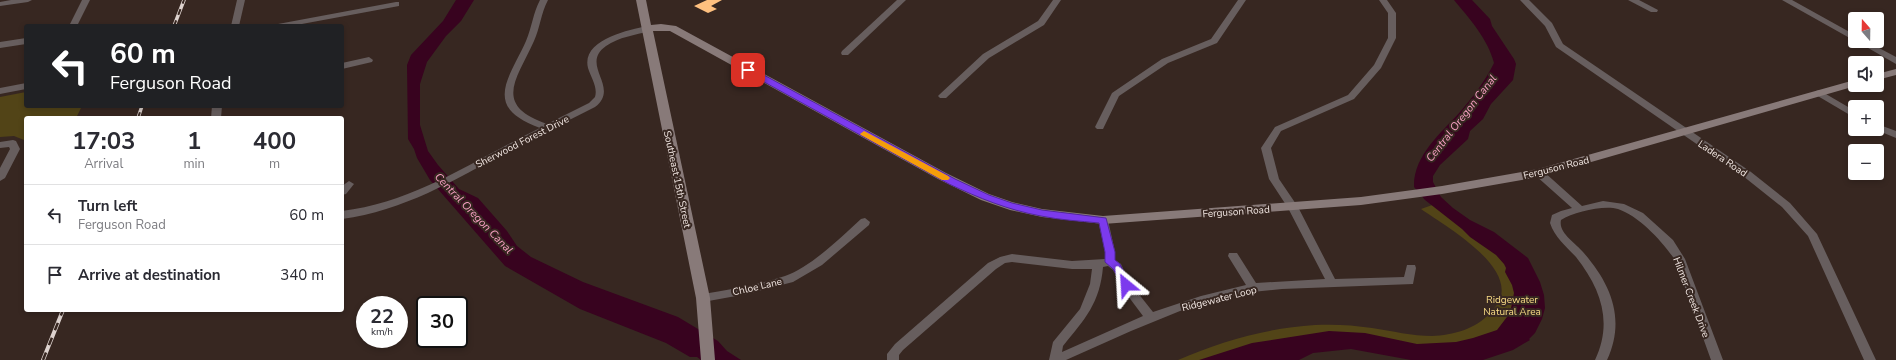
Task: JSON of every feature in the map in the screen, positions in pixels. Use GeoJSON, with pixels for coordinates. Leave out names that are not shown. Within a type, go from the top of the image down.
{"type":"FeatureCollection","features":[{"type":"Feature","properties":{"kind":"street"},"geometry":{"type":"LineString","coordinates":[[0,4],[28,0]]}},
{"type":"Feature","properties":{"kind":"street"},"geometry":{"type":"LineString","coordinates":[[74,24],[86,0]]}},
{"type":"Feature","properties":{"kind":"street"},"geometry":{"type":"LineString","coordinates":[[235,24],[241,0]]}},
{"type":"Feature","properties":{"kind":"street"},"geometry":{"type":"LineString","coordinates":[[544,0],[530,39],[511,75],[508,88],[510,102],[522,116],[547,127]]}},
{"type":"Feature","properties":{"kind":"street","name":"Southeast 15th Street"},"geometry":{"type":"LineString","coordinates":[[641,0],[703,298],[708,360]]}},
{"type":"Feature","properties":{"kind":"street"},"geometry":{"type":"LineString","coordinates":[[845,53],[902,0]]}},
{"type":"Feature","properties":{"kind":"street"},"geometry":{"type":"LineString","coordinates":[[943,96],[986,56],[1041,23],[1057,0]]}},
{"type":"Feature","properties":{"kind":"street"},"geometry":{"type":"LineString","coordinates":[[1100,127],[1115,95],[1165,61],[1214,41],[1242,0]]}},
{"type":"Feature","properties":{"kind":"street"},"geometry":{"type":"LineString","coordinates":[[1332,283],[1293,207],[1274,180],[1266,148],[1278,129],[1351,97],[1378,66],[1392,38],[1392,13],[1384,0]]}},
{"type":"Feature","properties":{"kind":"street","name":"Ladera Road"},"geometry":{"type":"LineString","coordinates":[[1524,0],[1549,25],[1559,46],[1747,174],[1786,205],[1812,234],[1870,360]]}},
{"type":"Feature","properties":{"kind":"street"},"geometry":{"type":"LineString","coordinates":[[1632,0],[1654,10]]}},
{"type":"Feature","properties":{"kind":"street"},"geometry":{"type":"LineString","coordinates":[[1786,0],[1848,34]]}},
{"type":"Feature","properties":{"kind":"street"},"geometry":{"type":"LineString","coordinates":[[289,24],[396,4]]}},
{"type":"Feature","properties":{"kind":"street","name":"Ferguson Road"},"geometry":{"type":"LineString","coordinates":[[647,29],[662,27],[672,28],[935,172],[985,197],[1010,206],[1042,213],[1103,220],[1361,201],[1442,190],[1539,173],[1682,131],[1848,85]]}},
{"type":"Feature","properties":{"kind":"street","name":"Sherwood Forest Drive"},"geometry":{"type":"LineString","coordinates":[[344,215],[368,212],[388,206],[454,176],[547,127],[592,106],[599,98],[600,86],[592,64],[592,56],[596,50],[611,40],[632,32],[647,29]]}},
{"type":"Feature","properties":{"kind":"street"},"geometry":{"type":"LineString","coordinates":[[0,46],[24,41]]}},
{"type":"Feature","properties":{"kind":"street"},"geometry":{"type":"LineString","coordinates":[[1873,48],[1896,61]]}},
{"type":"Feature","properties":{"kind":"street"},"geometry":{"type":"LineString","coordinates":[[344,66],[368,60]]}},
{"type":"Feature","properties":{"kind":"street"},"geometry":{"type":"LineString","coordinates":[[1884,75],[1896,72]]}},
{"type":"Feature","properties":{"kind":"street"},"geometry":{"type":"LineString","coordinates":[[0,91],[24,86]]}},
{"type":"Feature","properties":{"kind":"street"},"geometry":{"type":"LineString","coordinates":[[1819,93],[1848,111]]}},
{"type":"Feature","properties":{"kind":"street"},"geometry":{"type":"LineString","coordinates":[[1884,130],[1896,135]]}},
{"type":"Feature","properties":{"kind":"street"},"geometry":{"type":"LineString","coordinates":[[0,145],[13,143],[15,148],[0,178]]}},
{"type":"Feature","properties":{"kind":"street"},"geometry":{"type":"LineString","coordinates":[[1539,173],[1578,208]]}},
{"type":"Feature","properties":{"kind":"street","name":"Hilmer Creek Drive"},"geometry":{"type":"LineString","coordinates":[[1601,360],[1606,352],[1609,339],[1611,326],[1610,311],[1594,275],[1578,253],[1562,238],[1555,223],[1556,218],[1565,213],[1578,208],[1603,204],[1620,206],[1639,216],[1668,243],[1680,259],[1717,360]]}},
{"type":"Feature","properties":{"kind":"street"},"geometry":{"type":"LineString","coordinates":[[1103,220],[1110,252],[1110,262]]}},
{"type":"Feature","properties":{"kind":"street","name":"Chloe Lane"},"geometry":{"type":"LineString","coordinates":[[703,298],[747,290],[789,279],[818,262],[865,222]]}},
{"type":"Feature","properties":{"kind":"street"},"geometry":{"type":"LineString","coordinates":[[1233,256],[1253,288]]}},
{"type":"Feature","properties":{"kind":"street"},"geometry":{"type":"LineString","coordinates":[[893,360],[894,354],[899,347],[992,266],[1001,260],[1011,258],[1063,265],[1098,265],[1110,262],[1117,266],[1126,285],[1151,318]]}},
{"type":"Feature","properties":{"kind":"street"},"geometry":{"type":"LineString","coordinates":[[1055,360],[1057,345],[1084,311],[1096,284],[1098,265]]}},
{"type":"Feature","properties":{"kind":"street","name":"Ridgewater Loop"},"geometry":{"type":"LineString","coordinates":[[1055,360],[1151,318],[1187,305],[1253,288],[1332,283],[1409,281],[1411,268]]}},
{"type":"Feature","properties":{"kind":"green space"},"geometry":{"type":"Polygon","coordinates":[[[24,92],[24,108],[81,108],[77,116],[24,116],[24,140],[14,136],[0,137],[0,97],[24,92]]]}},
{"type":"Feature","properties":{"kind":"green space","name":"Ridgewater Natural Area"},"geometry":{"type":"Polygon","coordinates":[[[1438,203],[1495,245],[1527,292],[1491,343],[1364,345],[1237,360],[1178,360],[1228,341],[1280,329],[1322,325],[1351,325],[1432,336],[1456,333],[1478,323],[1484,319],[1497,305],[1501,296],[1501,283],[1495,270],[1473,246],[1421,209],[1438,203]]]}},
{"type":"Feature","properties":{"kind":"water","name":"Central Oregon Canal"},"geometry":{"type":"Polygon","coordinates":[[[456,0],[474,0],[461,21],[446,36],[427,62],[420,84],[420,125],[428,151],[438,165],[459,189],[478,198],[507,231],[517,246],[531,257],[583,282],[678,317],[718,341],[727,351],[741,360],[701,360],[697,357],[690,357],[666,343],[580,309],[505,266],[430,180],[408,139],[407,65],[411,55],[443,21],[456,0]]]}},
{"type":"Feature","properties":{"kind":"water","name":"Central Oregon Canal"},"geometry":{"type":"Polygon","coordinates":[[[1454,0],[1472,0],[1490,19],[1492,26],[1516,64],[1513,80],[1491,104],[1483,119],[1470,131],[1468,139],[1440,165],[1433,176],[1433,182],[1441,197],[1453,208],[1470,220],[1494,232],[1528,258],[1540,282],[1544,295],[1545,308],[1542,319],[1535,333],[1529,339],[1530,340],[1513,350],[1483,360],[1411,360],[1351,349],[1313,353],[1299,360],[1199,360],[1252,343],[1329,331],[1365,333],[1417,344],[1456,342],[1497,330],[1510,313],[1514,293],[1512,285],[1505,272],[1506,268],[1504,264],[1496,255],[1470,237],[1425,200],[1414,187],[1418,165],[1423,155],[1474,95],[1494,63],[1483,37],[1454,0]]]}},
{"type":"Feature","properties":{"kind":"building"},"geometry":{"type":"Polygon","coordinates":[[[707,0],[722,0],[711,6],[717,9],[708,13],[694,6],[707,0]]]}},
{"type":"Feature","properties":{"kind":"railway"},"geometry":{"type":"LineString","coordinates":[[175,24],[184,0]]}},
{"type":"Feature","properties":{"kind":"railway"},"geometry":{"type":"LineString","coordinates":[[139,116],[141,108]]}},
{"type":"Feature","properties":{"kind":"railway"},"geometry":{"type":"LineString","coordinates":[[43,360],[62,312]]}},
{"type":"Feature","properties":{"kind":"slow traffic"},"geometry":{"type":"LineString","coordinates":[[864,134],[945,178]]}},
{"type":"Feature","properties":{"kind":"route"},"geometry":{"type":"LineString","coordinates":[[748,70],[962,187],[985,197],[1010,206],[1042,213],[1103,220],[1110,252],[1110,262],[1117,266],[1126,285]]}}]}
